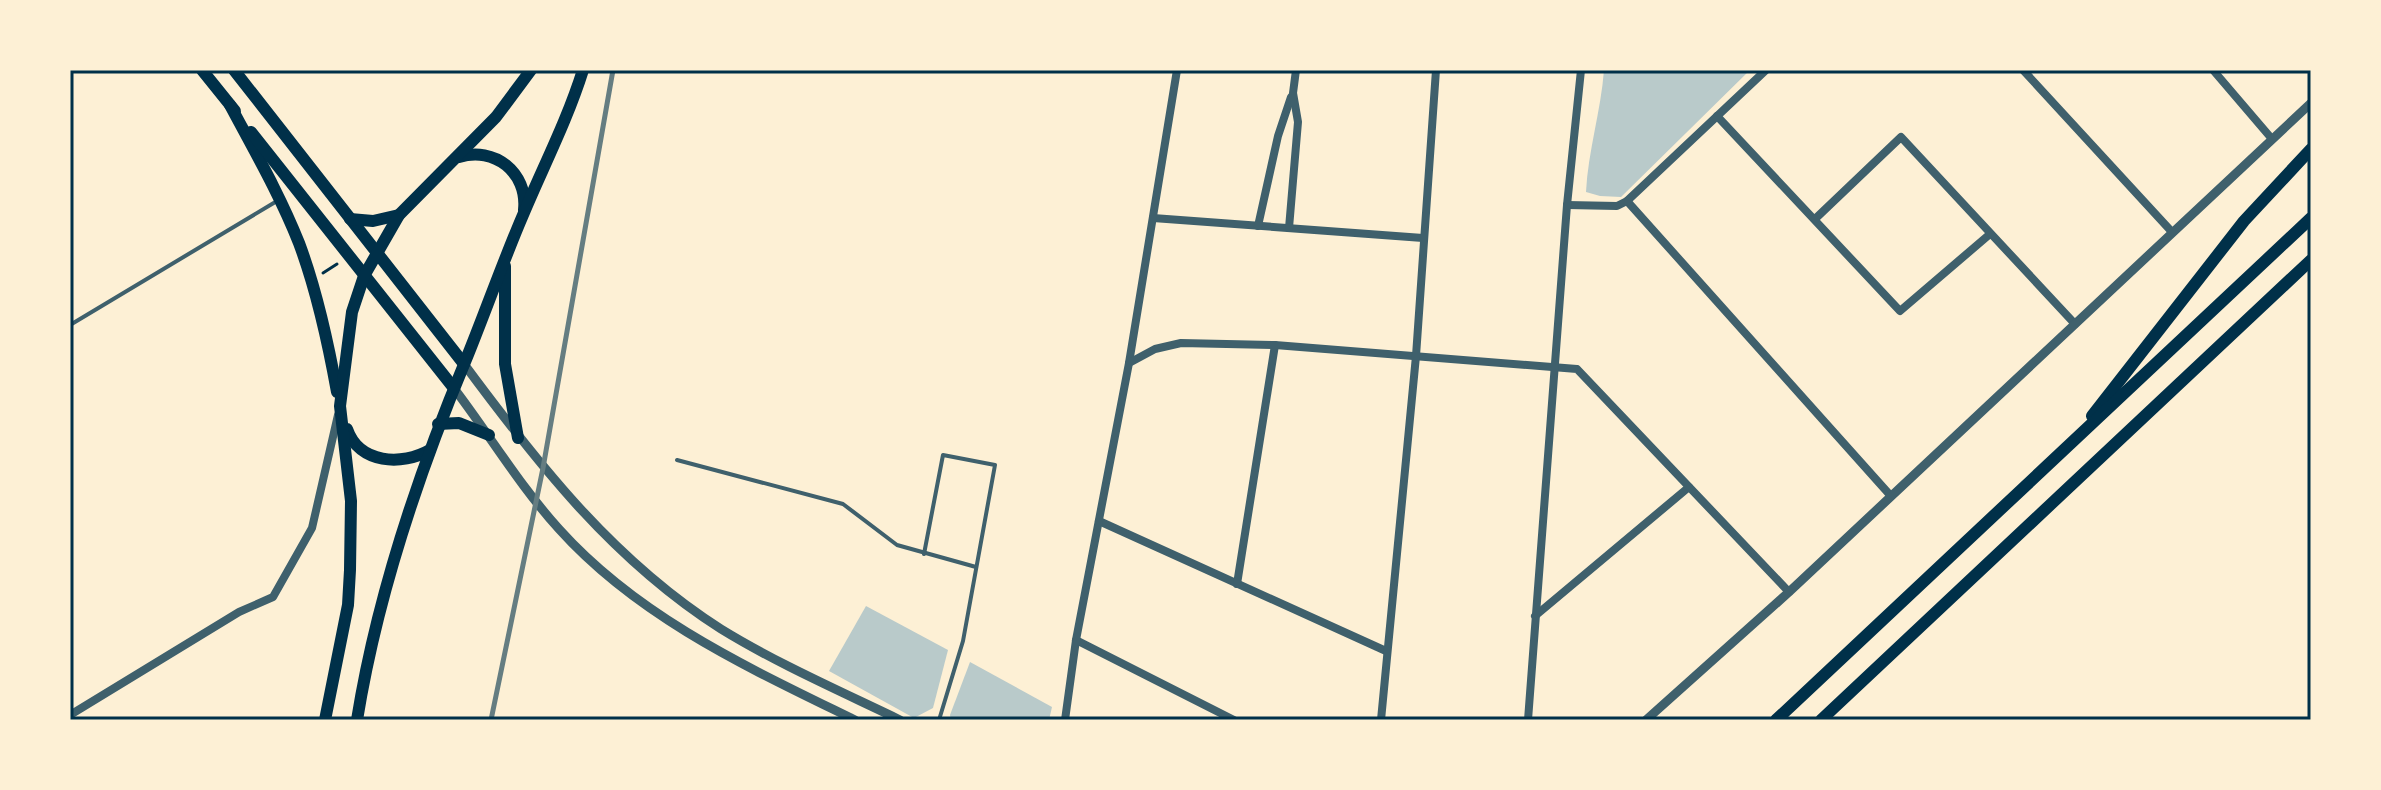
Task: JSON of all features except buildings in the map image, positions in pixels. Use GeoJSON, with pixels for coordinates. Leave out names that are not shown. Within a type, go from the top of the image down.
{"type":"FeatureCollection","features":[{"type":"Feature","properties":{"kind":"main road"},"geometry":{"type":"LineString","coordinates":[[202,70],[453,387]]}},
{"type":"Feature","properties":{"kind":"main road"},"geometry":{"type":"LineString","coordinates":[[234,70],[464,364]]}},
{"type":"Feature","properties":{"kind":"main road"},"geometry":{"type":"LineString","coordinates":[[325,720],[348,605],[351,501],[340,406],[352,312],[364,276],[399,215],[496,117],[531,70]]}},
{"type":"Feature","properties":{"kind":"main road"},"geometry":{"type":"LineString","coordinates":[[357,720],[392,562],[438,424],[524,213],[562,131],[583,70]]}},
{"type":"Feature","properties":{"kind":"main road"},"geometry":{"type":"LineString","coordinates":[[230,105],[280,200],[311,280],[349,436],[374,456],[397,461],[420,456],[430,450]]}},
{"type":"Feature","properties":{"kind":"main road"},"geometry":{"type":"LineString","coordinates":[[2070,445],[2244,221],[2311,149]]}},
{"type":"Feature","properties":{"kind":"main road"},"geometry":{"type":"LineString","coordinates":[[454,159],[474,154],[504,163],[519,179],[524,213]]}},
{"type":"Feature","properties":{"kind":"main road"},"geometry":{"type":"LineString","coordinates":[[350,219],[373,221],[399,215]]}},
{"type":"Feature","properties":{"kind":"main road"},"geometry":{"type":"LineString","coordinates":[[1776,720],[2311,218]]}},
{"type":"Feature","properties":{"kind":"main road"},"geometry":{"type":"LineString","coordinates":[[1821,720],[2311,260]]}},
{"type":"Feature","properties":{"kind":"main road"},"geometry":{"type":"LineString","coordinates":[[505,261],[505,364],[518,438]]}},
{"type":"Feature","properties":{"kind":"main road"},"geometry":{"type":"LineString","coordinates":[[438,424],[459,423],[489,435]]}},
{"type":"Feature","properties":{"kind":"main road"},"geometry":{"type":"LineString","coordinates":[[1834,720],[1856,688]]}},
{"type":"Feature","properties":{"kind":"street"},"geometry":{"type":"LineString","coordinates":[[1065,720],[1076,640],[1129,363],[1177,70]]}},
{"type":"Feature","properties":{"kind":"street"},"geometry":{"type":"LineString","coordinates":[[1258,226],[1278,136],[1293,93],[1296,70]]}},
{"type":"Feature","properties":{"kind":"street"},"geometry":{"type":"LineString","coordinates":[[1381,720],[1416,356],[1436,70]]}},
{"type":"Feature","properties":{"kind":"street"},"geometry":{"type":"LineString","coordinates":[[1528,720],[1567,205],[1581,70]]}},
{"type":"Feature","properties":{"kind":"street"},"geometry":{"type":"LineString","coordinates":[[1567,205],[1617,206],[1627,201],[1766,70]]}},
{"type":"Feature","properties":{"kind":"street"},"geometry":{"type":"LineString","coordinates":[[2023,70],[2172,232]]}},
{"type":"Feature","properties":{"kind":"street"},"geometry":{"type":"LineString","coordinates":[[2213,70],[2272,139]]}},
{"type":"Feature","properties":{"kind":"street"},"geometry":{"type":"LineString","coordinates":[[1289,228],[1298,122],[1293,93]]}},
{"type":"Feature","properties":{"kind":"street"},"geometry":{"type":"LineString","coordinates":[[1646,720],[1789,592],[2311,103]]}},
{"type":"Feature","properties":{"kind":"street"},"geometry":{"type":"LineString","coordinates":[[1717,116],[1900,311],[1990,234]]}},
{"type":"Feature","properties":{"kind":"street"},"geometry":{"type":"LineString","coordinates":[[1815,219],[1901,137],[2075,324]]}},
{"type":"Feature","properties":{"kind":"street"},"geometry":{"type":"LineString","coordinates":[[1627,201],[1890,495]]}},
{"type":"Feature","properties":{"kind":"street"},"geometry":{"type":"LineString","coordinates":[[1153,218],[1423,238]]}},
{"type":"Feature","properties":{"kind":"street"},"geometry":{"type":"LineString","coordinates":[[1129,363],[1155,349],[1181,343],[1275,345],[1577,369],[1789,592]]}},
{"type":"Feature","properties":{"kind":"street"},"geometry":{"type":"LineString","coordinates":[[1237,584],[1275,345]]}},
{"type":"Feature","properties":{"kind":"street"},"geometry":{"type":"LineString","coordinates":[[464,364],[518,438],[597,528],[670,593],[724,630],[900,720]]}},
{"type":"Feature","properties":{"kind":"street"},"geometry":{"type":"LineString","coordinates":[[453,387],[560,530],[611,579],[638,601],[698,640],[855,720]]}},
{"type":"Feature","properties":{"kind":"street"},"geometry":{"type":"LineString","coordinates":[[70,715],[239,612],[273,597],[312,528],[340,406]]}},
{"type":"Feature","properties":{"kind":"street"},"geometry":{"type":"LineString","coordinates":[[1535,616],[1689,487]]}},
{"type":"Feature","properties":{"kind":"street"},"geometry":{"type":"LineString","coordinates":[[1099,521],[1386,651]]}},
{"type":"Feature","properties":{"kind":"street"},"geometry":{"type":"LineString","coordinates":[[1076,640],[1234,720]]}},
{"type":"Feature","properties":{"kind":"lane"},"geometry":{"type":"LineString","coordinates":[[70,325],[280,200]]}},
{"type":"Feature","properties":{"kind":"lane"},"geometry":{"type":"LineString","coordinates":[[924,554],[943,455],[995,465],[963,641],[939,720]]}},
{"type":"Feature","properties":{"kind":"lane"},"geometry":{"type":"LineString","coordinates":[[677,460],[843,504],[897,545],[976,567]]}},
{"type":"Feature","properties":{"kind":"path"},"geometry":{"type":"LineString","coordinates":[[319,275],[342,261]]}},
{"type":"Feature","properties":{"kind":"shaded area"},"geometry":{"type":"Polygon","coordinates":[[[1604,70],[1750,70],[1621,197],[1586,192],[1604,70]]]}},
{"type":"Feature","properties":{"kind":"shaded area"},"geometry":{"type":"Polygon","coordinates":[[[866,606],[948,650],[933,708],[914,718],[829,671],[866,606]]]}},
{"type":"Feature","properties":{"kind":"shaded area"},"geometry":{"type":"Polygon","coordinates":[[[970,662],[1052,707],[1049,720],[951,720],[950,715],[970,662]]]}},
{"type":"Feature","properties":{"kind":"railway"},"geometry":{"type":"LineString","coordinates":[[491,720],[543,468],[613,70]]}}]}
